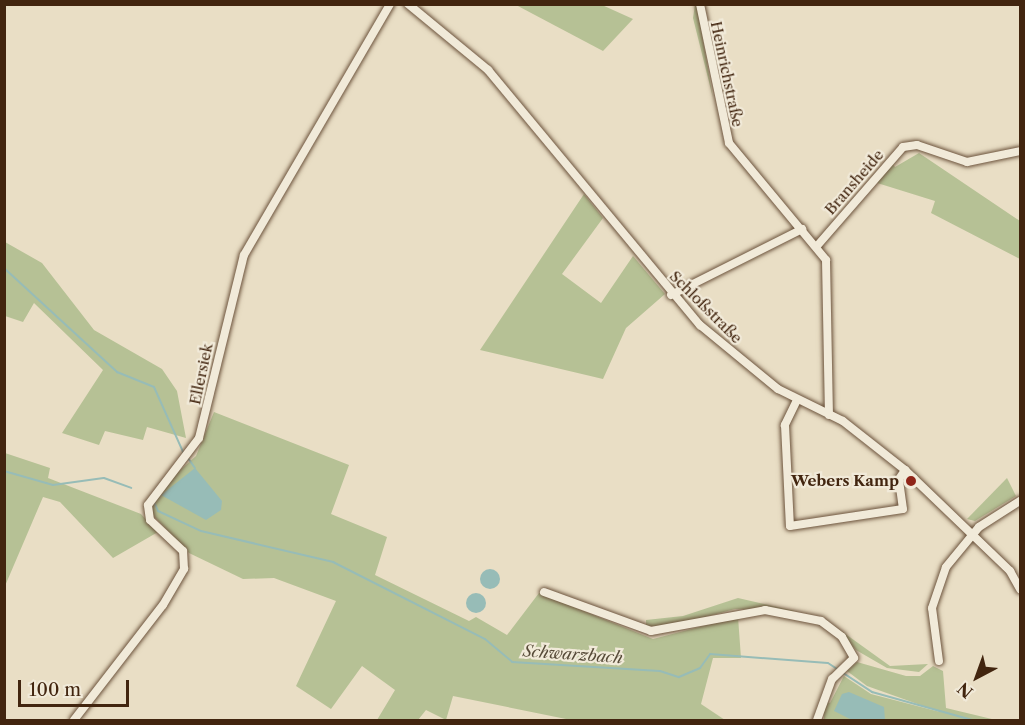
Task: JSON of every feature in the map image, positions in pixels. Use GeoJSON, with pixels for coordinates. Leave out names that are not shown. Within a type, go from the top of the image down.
{"type":"FeatureCollection","features":[{"type":"Feature","properties":{"kind":"street","name":"Ellersiek"},"geometry":{"type":"LineString","coordinates":[[74,720],[163,606],[184,569],[183,551],[147,513],[148,505],[188,458],[208,405],[244,255],[390,4]]}},
{"type":"Feature","properties":{"kind":"street","name":"Schloßstraße"},"geometry":{"type":"LineString","coordinates":[[408,4],[488,70],[671,295],[753,370],[797,400],[829,415],[905,470],[972,533],[1020,589]]}},
{"type":"Feature","properties":{"kind":"street","name":"Heinrichstraße"},"geometry":{"type":"LineString","coordinates":[[700,4],[729,142],[817,246],[829,270],[829,415]]}},
{"type":"Feature","properties":{"kind":"street","name":"Bransheide"},"geometry":{"type":"LineString","coordinates":[[817,246],[903,147],[917,145],[967,162],[1020,151]]}},
{"type":"Feature","properties":{"kind":"street"},"geometry":{"type":"LineString","coordinates":[[671,295],[802,229]]}},
{"type":"Feature","properties":{"kind":"street"},"geometry":{"type":"LineString","coordinates":[[797,400],[785,424],[790,526],[903,509],[899,479],[905,470]]}},
{"type":"Feature","properties":{"kind":"street"},"geometry":{"type":"LineString","coordinates":[[939,661],[934,600],[946,567],[972,533],[1020,501]]}},
{"type":"Feature","properties":{"kind":"street"},"geometry":{"type":"LineString","coordinates":[[544,592],[651,631],[746,611],[810,617],[831,627],[853,651],[845,668],[837,674],[817,720]]}},
{"type":"Feature","properties":{"kind":"green space"},"geometry":{"type":"Polygon","coordinates":[[[516,5],[602,5],[633,19],[603,51],[516,5]]]}},
{"type":"Feature","properties":{"kind":"green space"},"geometry":{"type":"Polygon","coordinates":[[[695,5],[697,5],[713,98],[693,18],[695,5]]]}},
{"type":"Feature","properties":{"kind":"green space"},"geometry":{"type":"Polygon","coordinates":[[[919,153],[1020,221],[1020,259],[931,213],[935,201],[874,182],[892,163],[895,167],[919,153]]]}},
{"type":"Feature","properties":{"kind":"green space"},"geometry":{"type":"Polygon","coordinates":[[[584,194],[603,218],[562,274],[601,303],[633,256],[665,294],[626,328],[603,379],[480,350],[584,194]]]}},
{"type":"Feature","properties":{"kind":"green space"},"geometry":{"type":"Polygon","coordinates":[[[5,242],[42,263],[94,330],[162,369],[177,391],[186,438],[147,427],[143,440],[105,431],[99,445],[62,433],[103,370],[34,303],[23,322],[5,316],[5,242]]]}},
{"type":"Feature","properties":{"kind":"green space"},"geometry":{"type":"Polygon","coordinates":[[[214,412],[349,465],[331,514],[387,537],[375,575],[469,621],[476,617],[507,635],[539,593],[653,639],[738,617],[741,658],[713,658],[701,704],[725,720],[571,720],[453,696],[446,720],[426,710],[418,720],[377,720],[395,690],[362,666],[331,709],[296,686],[336,601],[274,578],[243,579],[189,553],[152,514],[151,504],[167,482],[196,456],[214,412]]]}},
{"type":"Feature","properties":{"kind":"green space"},"geometry":{"type":"Polygon","coordinates":[[[5,453],[50,468],[48,478],[141,514],[158,532],[113,558],[60,502],[43,497],[5,586],[5,453]]]}},
{"type":"Feature","properties":{"kind":"green space"},"geometry":{"type":"Polygon","coordinates":[[[1007,478],[1016,496],[975,521],[967,519],[1007,478]]]}},
{"type":"Feature","properties":{"kind":"green space"},"geometry":{"type":"Polygon","coordinates":[[[738,598],[795,611],[735,609],[668,627],[646,626],[646,620],[683,616],[738,598]]]}},
{"type":"Feature","properties":{"kind":"green space"},"geometry":{"type":"Polygon","coordinates":[[[833,625],[890,666],[928,664],[919,672],[887,668],[856,650],[833,625]]]}},
{"type":"Feature","properties":{"kind":"green space"},"geometry":{"type":"Polygon","coordinates":[[[857,662],[906,676],[920,676],[933,666],[943,671],[946,708],[996,720],[824,720],[824,701],[830,703],[844,676],[871,694],[940,712],[867,686],[847,671],[857,662]]]}},
{"type":"Feature","properties":{"kind":"water"},"geometry":{"type":"Polygon","coordinates":[[[195,468],[222,501],[221,510],[206,520],[161,495],[195,468]]]}},
{"type":"Feature","properties":{"kind":"water"},"geometry":{"type":"Polygon","coordinates":[[[486,569],[494,569],[500,575],[500,583],[494,589],[486,589],[480,583],[480,575],[486,569]]]}},
{"type":"Feature","properties":{"kind":"water"},"geometry":{"type":"Polygon","coordinates":[[[472,593],[480,593],[486,599],[486,607],[480,613],[472,613],[466,607],[466,599],[472,593]]]}},
{"type":"Feature","properties":{"kind":"water"},"geometry":{"type":"Polygon","coordinates":[[[849,692],[884,707],[885,720],[852,720],[834,711],[842,694],[849,692]]]}},
{"type":"Feature","properties":{"kind":"waterway"},"geometry":{"type":"LineString","coordinates":[[4,268],[117,372],[154,387],[184,454]]}},
{"type":"Feature","properties":{"kind":"waterway"},"geometry":{"type":"LineString","coordinates":[[188,458],[195,468]]}},
{"type":"Feature","properties":{"kind":"waterway","name":"Schwarzbach"},"geometry":{"type":"LineString","coordinates":[[4,471],[53,485],[104,478],[131,488]]}},
{"type":"Feature","properties":{"kind":"waterway","name":"Schwarzbach"},"geometry":{"type":"LineString","coordinates":[[154,502],[158,511],[201,531],[333,562],[485,639],[512,662],[660,671],[679,677],[700,668],[710,654],[828,663],[872,692],[972,720]]}},
{"type":"Feature","properties":{"kind":"place","name":"Webers Kamp"},"geometry":{"type":"Point","coordinates":[911,481]}}]}
